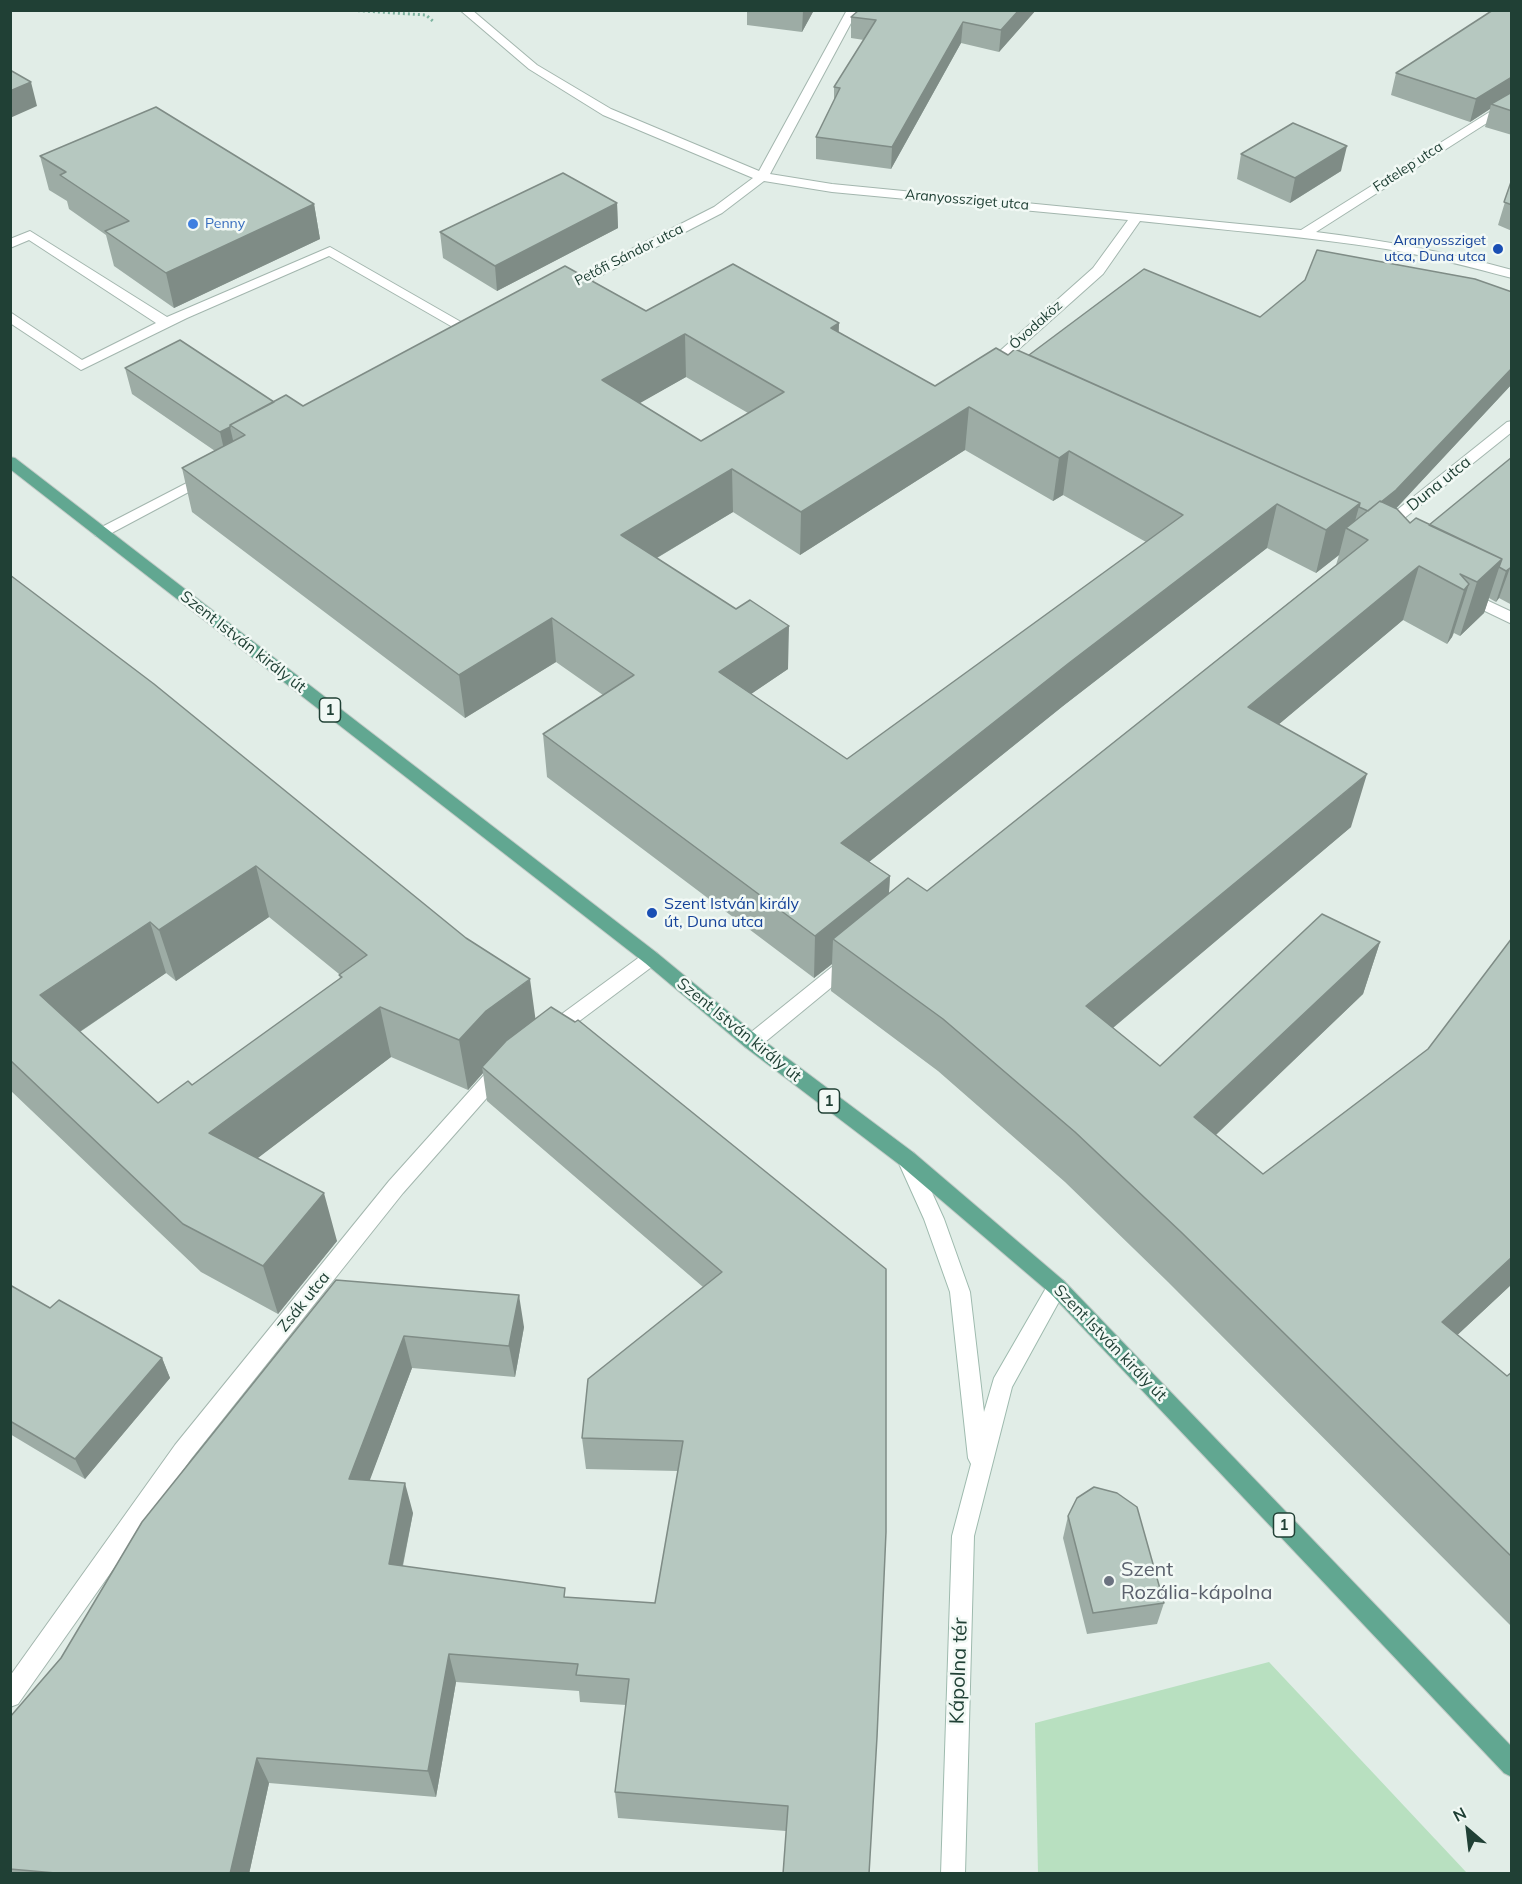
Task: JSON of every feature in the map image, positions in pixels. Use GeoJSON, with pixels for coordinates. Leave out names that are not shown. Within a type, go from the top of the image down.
{"type":"FeatureCollection","features":[{"type":"Feature","properties":{"kind":"main road","name":"Szent István király út"},"geometry":{"type":"LineString","coordinates":[[10,461],[651,958],[752,1042],[907,1159],[1057,1287],[1512,1765]]}},
{"type":"Feature","properties":{"kind":"street","name":"Petőfi Sándor utca"},"geometry":{"type":"LineString","coordinates":[[549,297],[718,210],[762,177],[853,10]]}},
{"type":"Feature","properties":{"kind":"street","name":"Aranyossziget utca"},"geometry":{"type":"LineString","coordinates":[[471,12],[533,67],[607,112],[762,177],[832,188],[1305,233],[1393,246],[1471,261],[1512,274]]}},
{"type":"Feature","properties":{"kind":"street","name":"Fatelep utca"},"geometry":{"type":"LineString","coordinates":[[1305,233],[1512,101]]}},
{"type":"Feature","properties":{"kind":"street","name":"Óvodaköz"},"geometry":{"type":"LineString","coordinates":[[995,376],[984,372],[1098,271],[1136,217]]}},
{"type":"Feature","properties":{"kind":"street"},"geometry":{"type":"LineString","coordinates":[[10,244],[30,235],[166,323]]}},
{"type":"Feature","properties":{"kind":"street"},"geometry":{"type":"LineString","coordinates":[[10,316],[81,366],[166,323],[330,251],[475,334]]}},
{"type":"Feature","properties":{"kind":"street","name":"Duna utca"},"geometry":{"type":"LineString","coordinates":[[1373,537],[1512,425]]}},
{"type":"Feature","properties":{"kind":"street"},"geometry":{"type":"LineString","coordinates":[[101,532],[224,468]]}},
{"type":"Feature","properties":{"kind":"street"},"geometry":{"type":"LineString","coordinates":[[1448,587],[1512,619]]}},
{"type":"Feature","properties":{"kind":"street"},"geometry":{"type":"LineString","coordinates":[[752,1042],[863,952]]}},
{"type":"Feature","properties":{"kind":"street"},"geometry":{"type":"LineString","coordinates":[[539,1041],[651,958]]}},
{"type":"Feature","properties":{"kind":"street","name":"Zsák utca"},"geometry":{"type":"LineString","coordinates":[[10,1696],[183,1452],[396,1187],[502,1068],[511,1062]]}},
{"type":"Feature","properties":{"kind":"street","name":"Kápolna tér"},"geometry":{"type":"LineString","coordinates":[[907,1159],[934,1219],[960,1292],[981,1470]]}},
{"type":"Feature","properties":{"kind":"street","name":"Kápolna tér"},"geometry":{"type":"LineString","coordinates":[[953,1874],[963,1536],[1002,1385],[1057,1287]]}},
{"type":"Feature","properties":{"kind":"green space"},"geometry":{"type":"Polygon","coordinates":[[[1269,1662],[1467,1873],[1038,1873],[1035,1723],[1269,1662]]]}},
{"type":"Feature","properties":{"kind":"building"},"geometry":{"type":"Polygon","coordinates":[[[859,10],[1019,10],[1001,30],[963,22],[892,147],[816,137],[840,88],[834,87],[876,20],[851,17],[859,10]]]}},
{"type":"Feature","properties":{"kind":"building"},"geometry":{"type":"Polygon","coordinates":[[[1493,10],[1512,10],[1512,77],[1476,99],[1396,73],[1493,10]]]}},
{"type":"Feature","properties":{"kind":"building"},"geometry":{"type":"Polygon","coordinates":[[[10,70],[31,82],[10,91],[10,70]]]}},
{"type":"Feature","properties":{"kind":"building"},"geometry":{"type":"Polygon","coordinates":[[[1512,92],[1512,111],[1491,104],[1512,92]]]}},
{"type":"Feature","properties":{"kind":"building"},"geometry":{"type":"Polygon","coordinates":[[[156,107],[314,204],[166,273],[105,231],[129,221],[60,175],[66,172],[40,156],[156,107]]]}},
{"type":"Feature","properties":{"kind":"building"},"geometry":{"type":"Polygon","coordinates":[[[1293,123],[1347,146],[1295,178],[1241,154],[1293,123]]]}},
{"type":"Feature","properties":{"kind":"building"},"geometry":{"type":"Polygon","coordinates":[[[563,173],[617,203],[495,266],[440,232],[563,173]]]}},
{"type":"Feature","properties":{"kind":"building"},"geometry":{"type":"Polygon","coordinates":[[[1512,179],[1512,205],[1504,202],[1512,179]]]}},
{"type":"Feature","properties":{"kind":"building"},"geometry":{"type":"Polygon","coordinates":[[[1317,250],[1475,279],[1512,292],[1512,368],[1396,490],[1368,511],[1359,507],[1360,503],[1029,355],[1144,269],[1260,317],[1305,280],[1317,250]]]}},
{"type":"Feature","properties":{"kind":"building"},"geometry":{"type":"Polygon","coordinates":[[[733,264],[839,323],[831,328],[935,386],[996,348],[1008,355],[1015,349],[1360,503],[1326,530],[1277,504],[1069,663],[841,843],[890,876],[815,936],[543,734],[634,675],[552,618],[459,675],[182,468],[245,435],[230,425],[286,395],[303,406],[565,266],[646,311],[733,264]],[[685,334],[602,380],[701,441],[784,392],[685,334]],[[969,407],[801,512],[732,469],[621,535],[736,609],[750,600],[789,626],[719,672],[847,759],[1183,515],[1069,451],[1059,458],[969,407]]]}},
{"type":"Feature","properties":{"kind":"building"},"geometry":{"type":"Polygon","coordinates":[[[180,340],[274,402],[220,432],[125,368],[180,340]]]}},
{"type":"Feature","properties":{"kind":"building"},"geometry":{"type":"Polygon","coordinates":[[[1512,457],[1512,569],[1506,571],[1499,567],[1502,559],[1429,525],[1512,457]]]}},
{"type":"Feature","properties":{"kind":"building"},"geometry":{"type":"Polygon","coordinates":[[[1380,501],[1397,509],[1410,523],[1416,518],[1502,559],[1477,582],[1460,574],[1469,584],[1464,590],[1419,566],[1248,707],[1367,774],[1086,1006],[1160,1066],[1322,914],[1380,942],[1194,1117],[1263,1174],[1428,1049],[1512,938],[1512,1257],[1442,1322],[1507,1376],[1512,1372],[1512,1557],[1181,1232],[1075,1132],[943,1019],[833,939],[908,878],[927,891],[1368,540],[1346,528],[1380,501]]]}},
{"type":"Feature","properties":{"kind":"building"},"geometry":{"type":"Polygon","coordinates":[[[10,575],[154,684],[466,938],[530,979],[486,1011],[459,1040],[380,1007],[209,1133],[324,1193],[263,1266],[183,1224],[10,1060],[10,575]],[[256,866],[159,930],[150,922],[40,995],[158,1103],[188,1081],[192,1085],[342,977],[339,975],[367,955],[256,866]]]}},
{"type":"Feature","properties":{"kind":"building"},"geometry":{"type":"Polygon","coordinates":[[[551,1007],[575,1022],[578,1020],[886,1269],[886,1532],[869,1874],[783,1874],[788,1806],[615,1792],[629,1679],[576,1675],[578,1664],[449,1654],[428,1771],[257,1758],[230,1874],[67,1874],[10,1869],[10,1717],[61,1658],[142,1522],[336,1280],[519,1295],[509,1346],[404,1336],[349,1479],[405,1483],[389,1564],[565,1588],[564,1597],[655,1603],[683,1441],[582,1438],[588,1379],[722,1272],[482,1067],[506,1041],[551,1007]]]}},
{"type":"Feature","properties":{"kind":"building"},"geometry":{"type":"Polygon","coordinates":[[[10,1285],[50,1308],[59,1300],[162,1358],[75,1459],[10,1421],[10,1285]]]}},
{"type":"Feature","properties":{"kind":"building","name":"Szent Rozália-kápolna"},"geometry":{"type":"Polygon","coordinates":[[[1094,1487],[1117,1493],[1137,1507],[1164,1603],[1093,1613],[1068,1516],[1077,1498],[1094,1487]]]}},
{"type":"Feature","properties":{"kind":"place","name":"Penny"},"geometry":{"type":"Point","coordinates":[193,224]}},
{"type":"Feature","properties":{"kind":"place","name":"Aranyossziget utca, Duna utca"},"geometry":{"type":"Point","coordinates":[1498,249]}},
{"type":"Feature","properties":{"kind":"place","name":"Szent István király út, Duna utca"},"geometry":{"type":"Point","coordinates":[652,913]}},
{"type":"Feature","properties":{"kind":"place","name":"Szent Rozália-kápolna"},"geometry":{"type":"Point","coordinates":[1109,1581]}}]}
